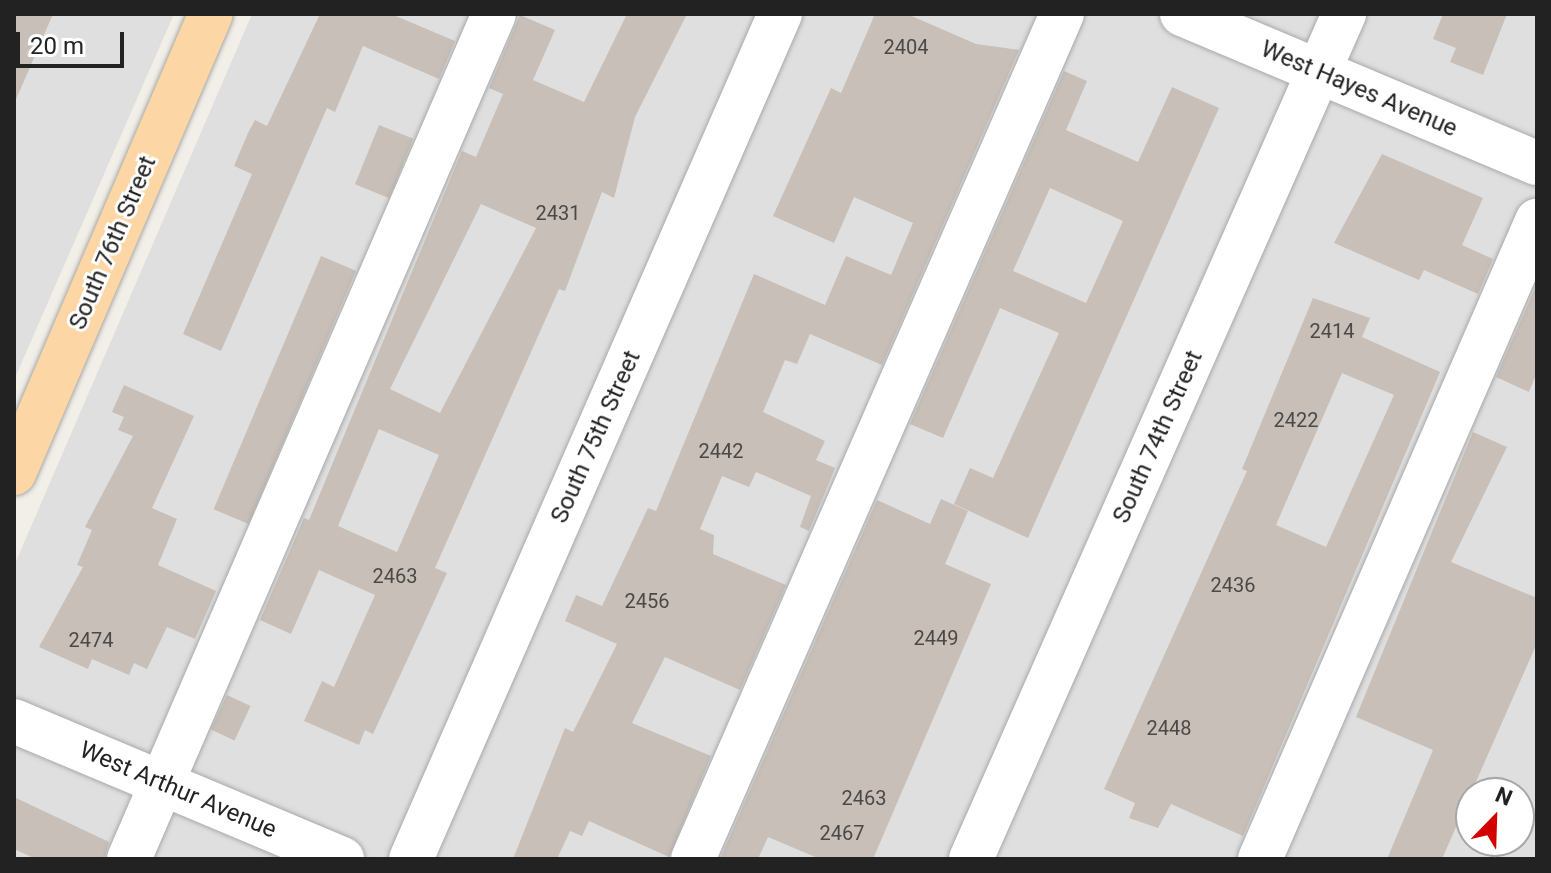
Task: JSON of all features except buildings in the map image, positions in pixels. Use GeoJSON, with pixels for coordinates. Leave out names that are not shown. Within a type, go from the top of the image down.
{"type":"FeatureCollection","features":[{"type":"Feature","properties":{"kind":"main road","name":"South 76th Street"},"geometry":{"type":"LineString","coordinates":[[14,473],[211,14]]}},
{"type":"Feature","properties":{"kind":"street"},"geometry":{"type":"LineString","coordinates":[[129,859],[494,14]]}},
{"type":"Feature","properties":{"kind":"street","name":"South 75th Street"},"geometry":{"type":"LineString","coordinates":[[411,859],[780,14]]}},
{"type":"Feature","properties":{"kind":"street"},"geometry":{"type":"LineString","coordinates":[[693,859],[1062,14]]}},
{"type":"Feature","properties":{"kind":"street","name":"West Hayes Avenue"},"geometry":{"type":"LineString","coordinates":[[1182,14],[1537,163]]}},
{"type":"Feature","properties":{"kind":"street","name":"South 74th Street"},"geometry":{"type":"LineString","coordinates":[[971,859],[1344,14]]}},
{"type":"Feature","properties":{"kind":"street"},"geometry":{"type":"LineString","coordinates":[[1260,859],[1537,221]]}},
{"type":"Feature","properties":{"kind":"street","name":"West Arthur Avenue"},"geometry":{"type":"LineString","coordinates":[[14,721],[342,859]]}},
{"type":"Feature","properties":{"kind":"shaded area"},"geometry":{"type":"Polygon","coordinates":[[[14,14],[174,14],[14,380],[14,14]]]}},
{"type":"Feature","properties":{"kind":"shaded area"},"geometry":{"type":"Polygon","coordinates":[[[252,14],[1537,14],[1537,859],[14,859],[14,566],[252,14]]]}}]}
